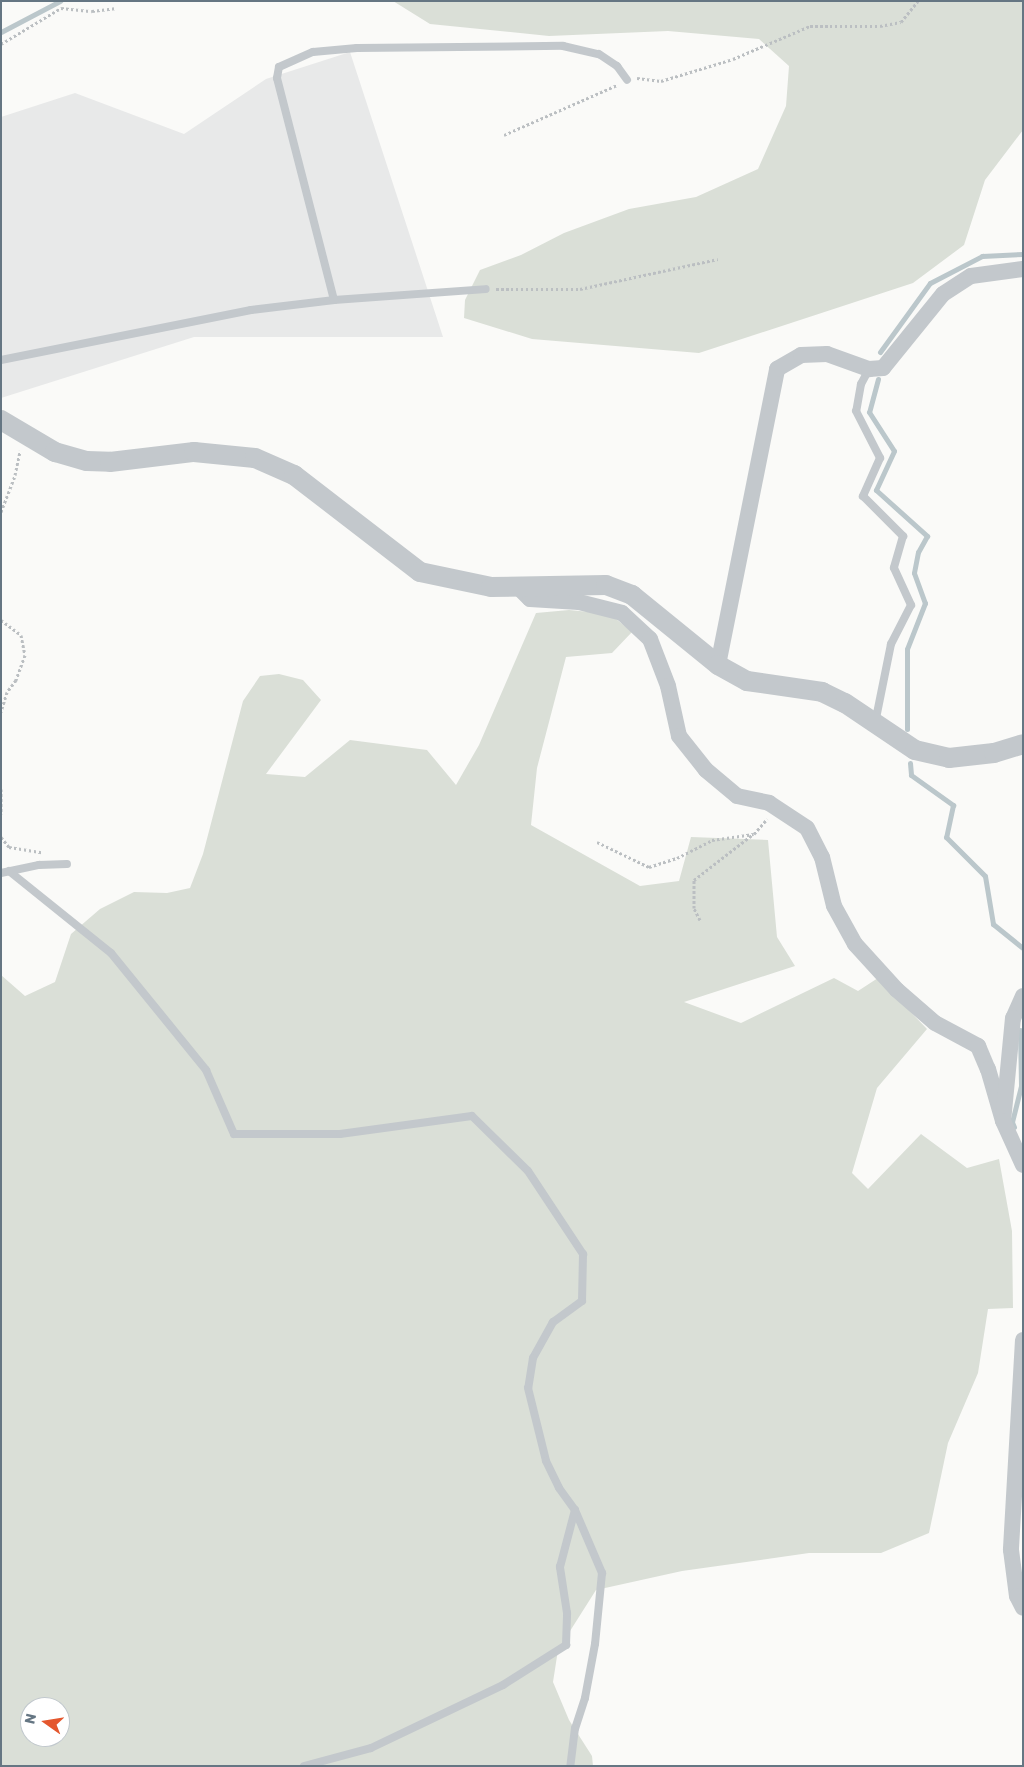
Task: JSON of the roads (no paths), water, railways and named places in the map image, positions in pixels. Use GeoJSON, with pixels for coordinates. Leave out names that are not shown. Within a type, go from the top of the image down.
{"type":"FeatureCollection","features":[{"type":"Feature","properties":{"kind":"street"},"geometry":{"type":"LineString","coordinates":[[718,665],[777,369],[801,355],[827,354],[869,369],[884,368],[943,294],[971,276],[1023,269]]}},
{"type":"Feature","properties":{"kind":"street"},"geometry":{"type":"LineString","coordinates":[[1,420],[55,452],[87,461],[110,462],[194,452],[255,458],[294,475],[420,572],[491,587],[606,585],[632,595],[718,665],[747,681],[822,692],[845,703],[875,725],[915,750],[949,758],[994,752],[1023,744]]}},
{"type":"Feature","properties":{"kind":"street"},"geometry":{"type":"LineString","coordinates":[[518,586],[530,599],[579,602],[622,613],[650,639],[668,686],[679,736],[706,770],[737,796],[769,803],[807,828],[822,857],[834,906],[855,944],[897,990],[935,1023],[978,1046],[988,1069],[1002,1121],[1023,1165]]}},
{"type":"Feature","properties":{"kind":"street"},"geometry":{"type":"LineString","coordinates":[[1002,1121],[1013,1018],[1023,996]]}},
{"type":"Feature","properties":{"kind":"street"},"geometry":{"type":"LineString","coordinates":[[1023,1340],[1011,1550],[1017,1596],[1023,1608]]}},
{"type":"Feature","properties":{"kind":"lane"},"geometry":{"type":"LineString","coordinates":[[334,300],[277,78],[279,67],[313,52],[357,48],[563,46],[599,54],[617,66],[626,80]]}},
{"type":"Feature","properties":{"kind":"lane"},"geometry":{"type":"LineString","coordinates":[[1,360],[251,310],[334,300],[486,289]]}},
{"type":"Feature","properties":{"kind":"lane"},"geometry":{"type":"LineString","coordinates":[[869,369],[861,384],[856,411],[880,458],[863,496],[903,536],[894,568],[911,605],[891,644],[875,725]]}},
{"type":"Feature","properties":{"kind":"lane"},"geometry":{"type":"LineString","coordinates":[[5,872],[38,865],[67,864]]}},
{"type":"Feature","properties":{"kind":"lane"},"geometry":{"type":"LineString","coordinates":[[5,872],[111,953],[206,1070],[234,1134],[340,1134],[472,1116],[528,1171],[583,1254],[582,1301],[553,1322],[533,1358],[528,1388],[546,1461],[559,1488],[575,1510],[602,1573],[595,1644],[585,1698],[574,1728],[570,1766]]}},
{"type":"Feature","properties":{"kind":"lane"},"geometry":{"type":"LineString","coordinates":[[304,1766],[371,1748],[503,1685],[566,1646],[567,1613],[560,1567],[575,1510]]}},
{"type":"Feature","properties":{"kind":"waterway"},"geometry":{"type":"LineString","coordinates":[[1,32],[60,1]]}},
{"type":"Feature","properties":{"kind":"waterway"},"geometry":{"type":"LineString","coordinates":[[880,352],[930,283],[982,256],[1023,254]]}},
{"type":"Feature","properties":{"kind":"waterway"},"geometry":{"type":"LineString","coordinates":[[878,379],[869,412],[894,451],[876,490],[927,536],[918,552],[914,573],[925,603],[907,649],[907,729]]}},
{"type":"Feature","properties":{"kind":"waterway"},"geometry":{"type":"LineString","coordinates":[[910,763],[911,775],[953,805],[946,837],[985,876],[993,924],[1023,948]]}},
{"type":"Feature","properties":{"kind":"waterway"},"geometry":{"type":"LineString","coordinates":[[1014,1127],[1012,1122],[1021,1085],[1020,1030]]}}]}
